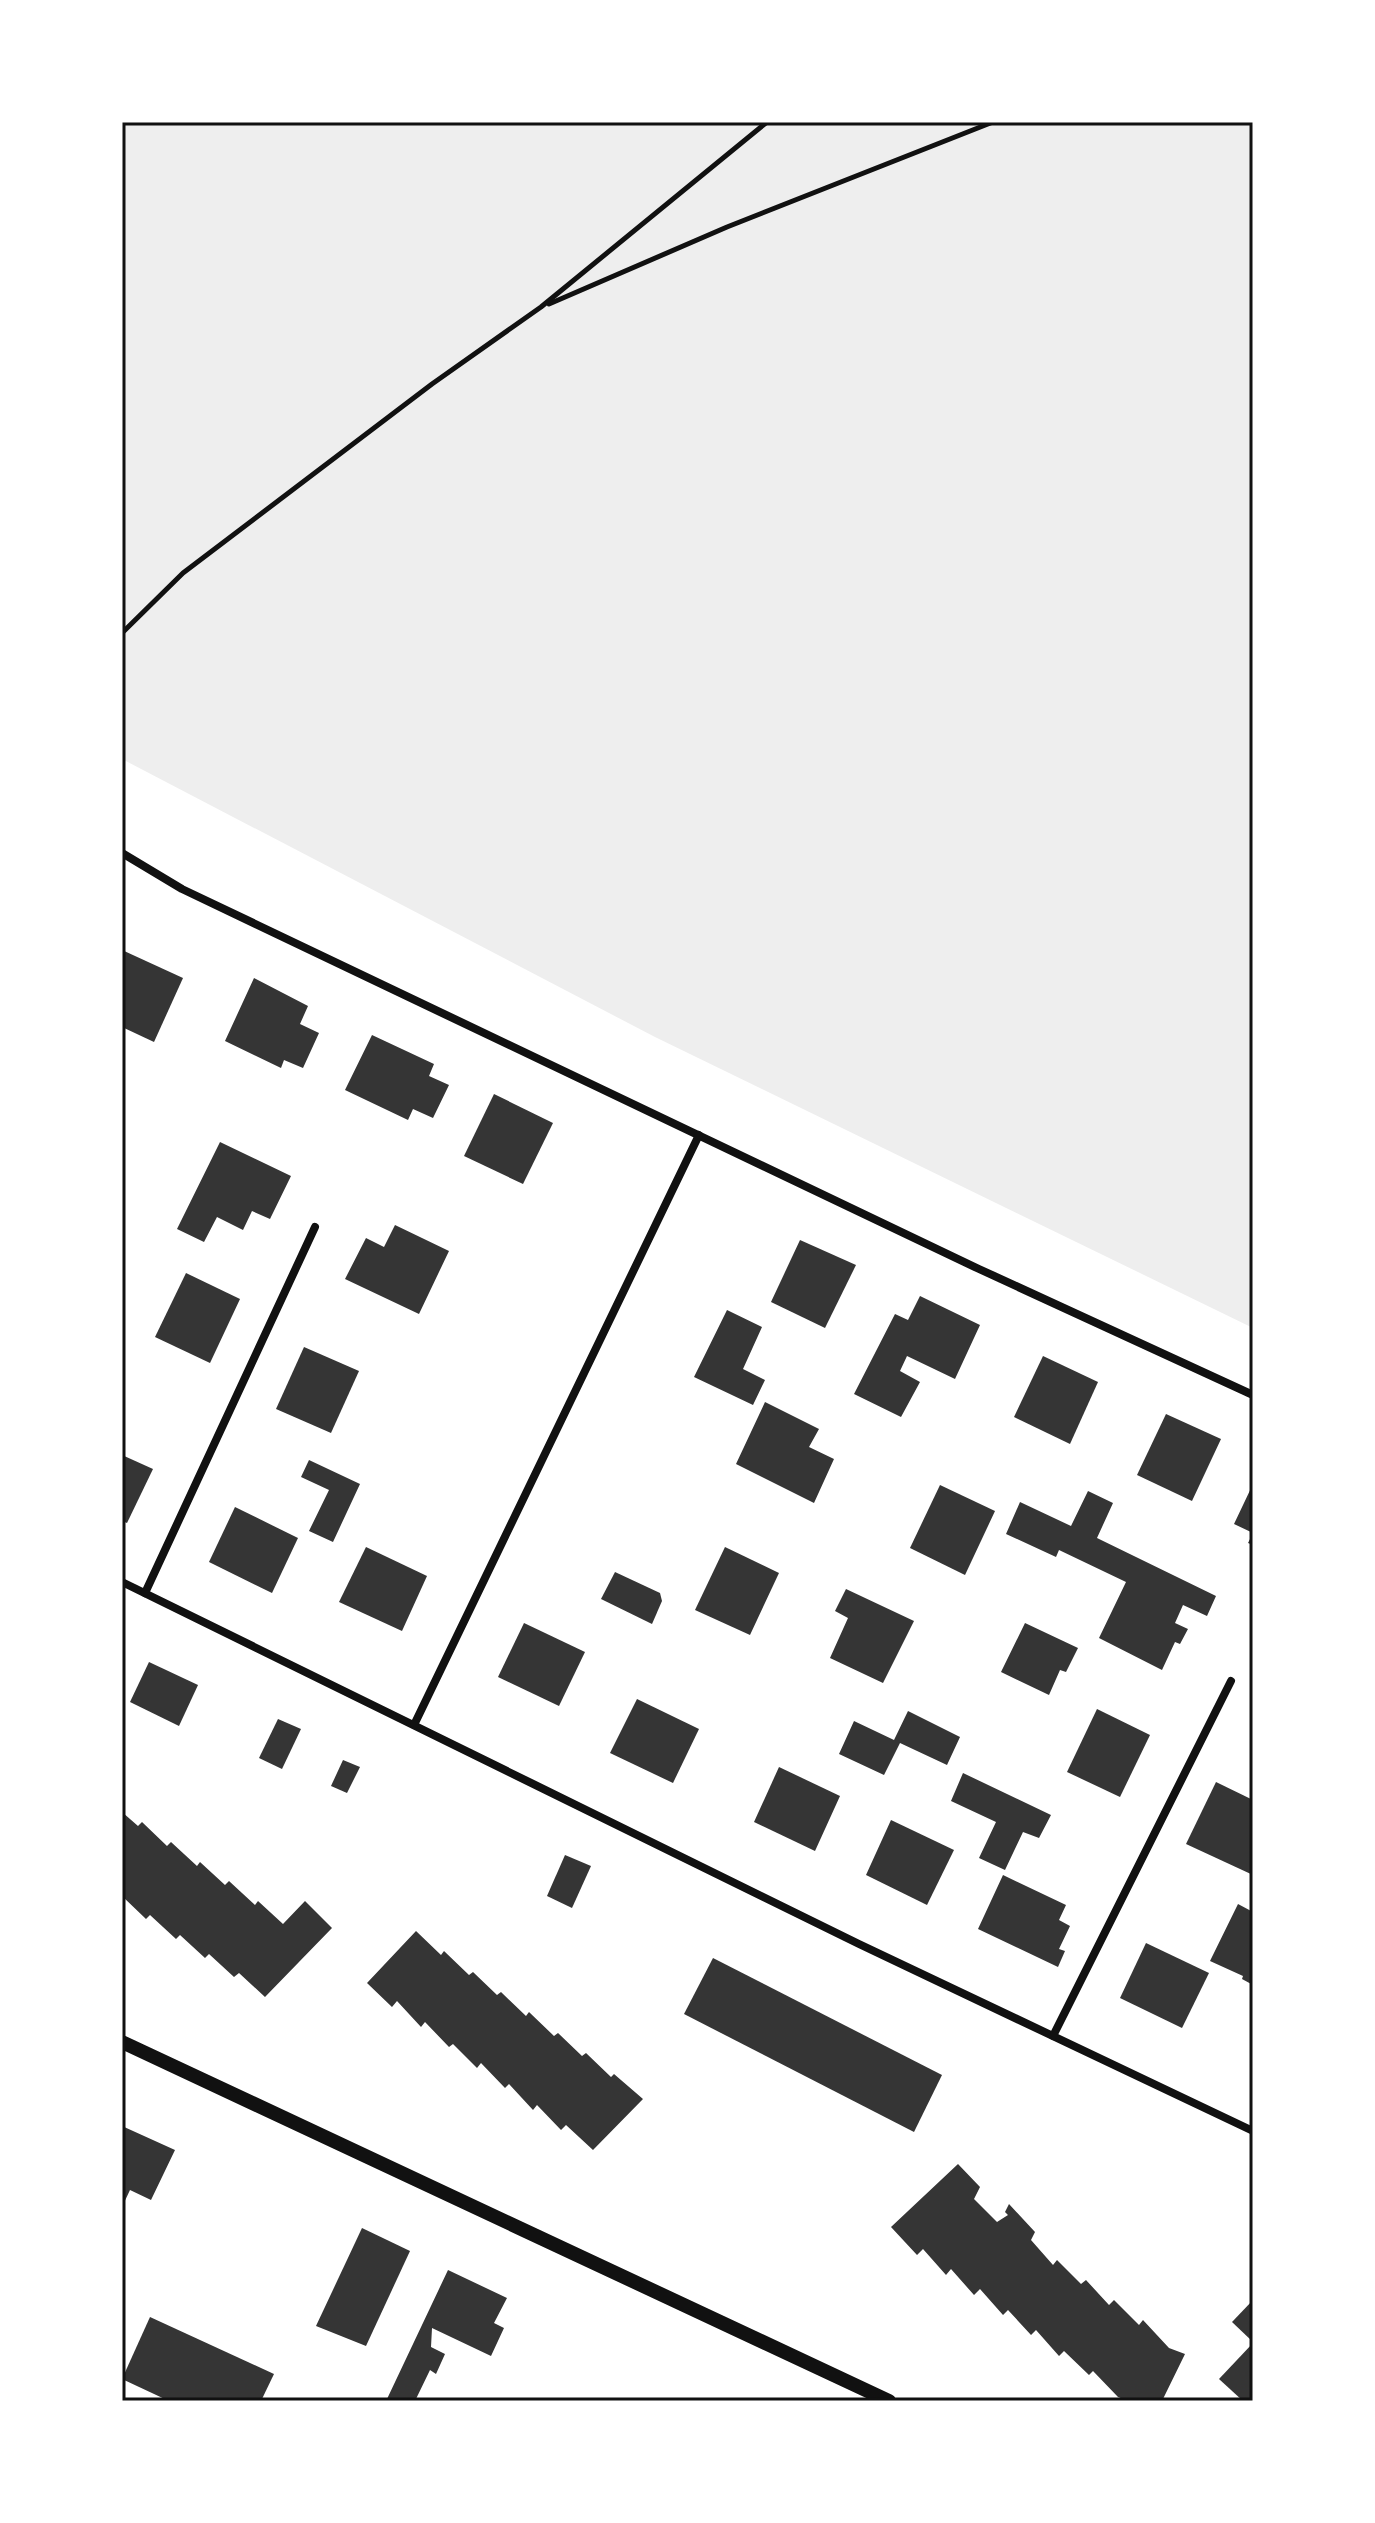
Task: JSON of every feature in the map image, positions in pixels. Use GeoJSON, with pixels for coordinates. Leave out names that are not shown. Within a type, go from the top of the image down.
{"type":"FeatureCollection","features":[{"type":"Feature","properties":{"kind":"street"},"geometry":{"type":"LineString","coordinates":[[122,853],[182,889],[1253,1395]]}},
{"type":"Feature","properties":{"kind":"street"},"geometry":{"type":"LineString","coordinates":[[414,1725],[699,1135]]}},
{"type":"Feature","properties":{"kind":"street"},"geometry":{"type":"LineString","coordinates":[[145,1593],[315,1227]]}},
{"type":"Feature","properties":{"kind":"street"},"geometry":{"type":"LineString","coordinates":[[122,1582],[859,1944],[1253,2131]]}},
{"type":"Feature","properties":{"kind":"street"},"geometry":{"type":"LineString","coordinates":[[1053,2036],[1231,1681]]}},
{"type":"Feature","properties":{"kind":"street"},"geometry":{"type":"LineString","coordinates":[[122,2042],[889,2401]]}},
{"type":"Feature","properties":{"kind":"path"},"geometry":{"type":"LineString","coordinates":[[122,633],[183,573],[432,384],[541,307],[767,122]]}},
{"type":"Feature","properties":{"kind":"path"},"geometry":{"type":"LineString","coordinates":[[541,307],[727,227],[993,122]]}},
{"type":"Feature","properties":{"kind":"shaded area"},"geometry":{"type":"Polygon","coordinates":[[[122,122],[1253,122],[1253,1328],[655,1037],[122,759],[122,122]]]}},
{"type":"Feature","properties":{"kind":"building"},"geometry":{"type":"Polygon","coordinates":[[[122,950],[183,978],[154,1042],[122,1027],[122,950]]]}},
{"type":"Feature","properties":{"kind":"building"},"geometry":{"type":"Polygon","coordinates":[[[254,978],[308,1006],[300,1024],[319,1033],[303,1068],[284,1060],[281,1068],[225,1041],[254,978]]]}},
{"type":"Feature","properties":{"kind":"building"},"geometry":{"type":"Polygon","coordinates":[[[372,1035],[434,1064],[429,1076],[449,1085],[433,1118],[413,1109],[408,1120],[345,1090],[372,1035]]]}},
{"type":"Feature","properties":{"kind":"building"},"geometry":{"type":"Polygon","coordinates":[[[494,1094],[553,1123],[523,1184],[464,1156],[494,1094]]]}},
{"type":"Feature","properties":{"kind":"building"},"geometry":{"type":"Polygon","coordinates":[[[220,1142],[291,1176],[270,1219],[252,1211],[243,1230],[217,1217],[204,1242],[177,1229],[220,1142]]]}},
{"type":"Feature","properties":{"kind":"building"},"geometry":{"type":"Polygon","coordinates":[[[395,1225],[449,1251],[419,1314],[345,1279],[366,1238],[384,1247],[395,1225]]]}},
{"type":"Feature","properties":{"kind":"building"},"geometry":{"type":"Polygon","coordinates":[[[800,1240],[856,1265],[825,1328],[771,1302],[800,1240]]]}},
{"type":"Feature","properties":{"kind":"building"},"geometry":{"type":"Polygon","coordinates":[[[186,1273],[240,1299],[210,1363],[155,1337],[186,1273]]]}},
{"type":"Feature","properties":{"kind":"building"},"geometry":{"type":"Polygon","coordinates":[[[920,1296],[980,1325],[955,1379],[907,1356],[900,1371],[920,1382],[901,1417],[854,1394],[895,1314],[908,1320],[920,1296]]]}},
{"type":"Feature","properties":{"kind":"building"},"geometry":{"type":"Polygon","coordinates":[[[727,1310],[762,1327],[743,1369],[765,1380],[753,1405],[694,1377],[727,1310]]]}},
{"type":"Feature","properties":{"kind":"building"},"geometry":{"type":"Polygon","coordinates":[[[304,1347],[359,1371],[331,1433],[276,1409],[304,1347]]]}},
{"type":"Feature","properties":{"kind":"building"},"geometry":{"type":"Polygon","coordinates":[[[1043,1356],[1098,1382],[1070,1444],[1014,1417],[1043,1356]]]}},
{"type":"Feature","properties":{"kind":"building"},"geometry":{"type":"Polygon","coordinates":[[[765,1402],[819,1429],[809,1447],[834,1459],[814,1503],[736,1464],[765,1402]]]}},
{"type":"Feature","properties":{"kind":"building"},"geometry":{"type":"Polygon","coordinates":[[[1166,1414],[1221,1439],[1192,1501],[1137,1475],[1166,1414]]]}},
{"type":"Feature","properties":{"kind":"building"},"geometry":{"type":"Polygon","coordinates":[[[122,1455],[153,1469],[127,1523],[122,1521],[122,1455]]]}},
{"type":"Feature","properties":{"kind":"building"},"geometry":{"type":"Polygon","coordinates":[[[309,1460],[360,1484],[333,1542],[309,1531],[329,1490],[301,1477],[309,1460]]]}},
{"type":"Feature","properties":{"kind":"building"},"geometry":{"type":"Polygon","coordinates":[[[1253,1484],[1253,1533],[1234,1524],[1253,1484]]]}},
{"type":"Feature","properties":{"kind":"building"},"geometry":{"type":"Polygon","coordinates":[[[940,1485],[995,1511],[965,1575],[910,1548],[940,1485]]]}},
{"type":"Feature","properties":{"kind":"building"},"geometry":{"type":"Polygon","coordinates":[[[1088,1491],[1113,1503],[1097,1538],[1216,1596],[1207,1616],[1183,1605],[1175,1623],[1188,1629],[1180,1644],[1175,1642],[1162,1670],[1099,1638],[1126,1582],[1059,1550],[1056,1557],[1006,1534],[1020,1502],[1071,1526],[1088,1491]]]}},
{"type":"Feature","properties":{"kind":"building"},"geometry":{"type":"Polygon","coordinates":[[[235,1507],[298,1538],[272,1593],[209,1562],[235,1507]]]}},
{"type":"Feature","properties":{"kind":"building"},"geometry":{"type":"Polygon","coordinates":[[[366,1547],[427,1576],[402,1631],[339,1602],[366,1547]]]}},
{"type":"Feature","properties":{"kind":"building"},"geometry":{"type":"Polygon","coordinates":[[[725,1547],[779,1573],[750,1635],[695,1610],[725,1547]]]}},
{"type":"Feature","properties":{"kind":"building"},"geometry":{"type":"Polygon","coordinates":[[[615,1572],[660,1593],[662,1601],[652,1624],[601,1599],[615,1572]]]}},
{"type":"Feature","properties":{"kind":"building"},"geometry":{"type":"Polygon","coordinates":[[[846,1589],[914,1621],[883,1683],[830,1658],[848,1618],[835,1611],[846,1589]]]}},
{"type":"Feature","properties":{"kind":"building"},"geometry":{"type":"Polygon","coordinates":[[[524,1623],[585,1652],[559,1706],[498,1677],[524,1623]]]}},
{"type":"Feature","properties":{"kind":"building"},"geometry":{"type":"Polygon","coordinates":[[[1025,1623],[1078,1648],[1066,1672],[1060,1670],[1049,1695],[1001,1672],[1025,1623]]]}},
{"type":"Feature","properties":{"kind":"building"},"geometry":{"type":"Polygon","coordinates":[[[149,1662],[198,1685],[179,1726],[130,1702],[149,1662]]]}},
{"type":"Feature","properties":{"kind":"building"},"geometry":{"type":"Polygon","coordinates":[[[637,1699],[699,1729],[673,1783],[610,1753],[637,1699]]]}},
{"type":"Feature","properties":{"kind":"building"},"geometry":{"type":"Polygon","coordinates":[[[1097,1709],[1150,1735],[1120,1797],[1067,1772],[1097,1709]]]}},
{"type":"Feature","properties":{"kind":"building"},"geometry":{"type":"Polygon","coordinates":[[[908,1711],[960,1737],[947,1765],[900,1743],[884,1775],[839,1754],[854,1721],[894,1740],[908,1711]]]}},
{"type":"Feature","properties":{"kind":"building"},"geometry":{"type":"Polygon","coordinates":[[[278,1719],[301,1729],[282,1769],[259,1758],[278,1719]]]}},
{"type":"Feature","properties":{"kind":"building"},"geometry":{"type":"Polygon","coordinates":[[[343,1760],[360,1767],[347,1793],[331,1786],[343,1760]]]}},
{"type":"Feature","properties":{"kind":"building"},"geometry":{"type":"Polygon","coordinates":[[[779,1767],[840,1796],[815,1851],[754,1822],[779,1767]]]}},
{"type":"Feature","properties":{"kind":"building"},"geometry":{"type":"Polygon","coordinates":[[[963,1773],[1051,1815],[1039,1838],[1023,1832],[1005,1870],[979,1858],[996,1822],[951,1801],[963,1773]]]}},
{"type":"Feature","properties":{"kind":"building"},"geometry":{"type":"Polygon","coordinates":[[[1216,1782],[1253,1800],[1253,1875],[1186,1844],[1216,1782]]]}},
{"type":"Feature","properties":{"kind":"building"},"geometry":{"type":"Polygon","coordinates":[[[122,1812],[138,1826],[142,1822],[167,1846],[171,1842],[197,1866],[200,1862],[225,1885],[229,1881],[255,1905],[258,1901],[283,1924],[305,1901],[332,1928],[265,1997],[239,1973],[234,1977],[209,1954],[205,1958],[180,1935],[176,1939],[150,1915],[146,1919],[122,1896],[122,1812]]]}},
{"type":"Feature","properties":{"kind":"building"},"geometry":{"type":"Polygon","coordinates":[[[891,1820],[954,1850],[927,1905],[866,1875],[891,1820]]]}},
{"type":"Feature","properties":{"kind":"building"},"geometry":{"type":"Polygon","coordinates":[[[565,1855],[591,1866],[572,1908],[547,1896],[565,1855]]]}},
{"type":"Feature","properties":{"kind":"building"},"geometry":{"type":"Polygon","coordinates":[[[1003,1875],[1066,1905],[1059,1920],[1070,1926],[1059,1949],[1065,1951],[1058,1967],[978,1929],[1003,1875]]]}},
{"type":"Feature","properties":{"kind":"building"},"geometry":{"type":"Polygon","coordinates":[[[1238,1904],[1253,1912],[1253,1985],[1242,1979],[1243,1976],[1210,1961],[1238,1904]]]}},
{"type":"Feature","properties":{"kind":"building"},"geometry":{"type":"Polygon","coordinates":[[[416,1931],[441,1955],[444,1951],[469,1975],[473,1972],[497,1995],[501,1992],[526,2016],[529,2012],[554,2036],[558,2033],[582,2056],[586,2053],[611,2077],[614,2074],[643,2099],[593,2150],[566,2125],[561,2130],[537,2105],[533,2110],[509,2084],[505,2088],[481,2063],[477,2068],[453,2044],[449,2047],[425,2022],[421,2027],[397,2001],[392,2007],[367,1983],[416,1931]]]}},
{"type":"Feature","properties":{"kind":"building"},"geometry":{"type":"Polygon","coordinates":[[[1146,1943],[1209,1973],[1182,2028],[1120,1998],[1146,1943]]]}},
{"type":"Feature","properties":{"kind":"building"},"geometry":{"type":"Polygon","coordinates":[[[713,1958],[942,2075],[914,2132],[684,2014],[713,1958]]]}},
{"type":"Feature","properties":{"kind":"building"},"geometry":{"type":"Polygon","coordinates":[[[122,2126],[175,2150],[151,2200],[130,2190],[122,2207],[122,2126]]]}},
{"type":"Feature","properties":{"kind":"building"},"geometry":{"type":"Polygon","coordinates":[[[958,2164],[980,2187],[974,2199],[997,2222],[1008,2215],[1005,2212],[1009,2204],[1035,2232],[1031,2240],[1053,2265],[1057,2260],[1081,2284],[1086,2280],[1109,2305],[1114,2300],[1139,2325],[1143,2320],[1169,2348],[1185,2354],[1162,2401],[1128,2401],[1118,2397],[1093,2371],[1089,2375],[1064,2351],[1059,2356],[1036,2330],[1031,2335],[1008,2310],[1003,2315],[980,2289],[974,2295],[951,2269],[946,2275],[923,2249],[917,2255],[891,2227],[958,2164]]]}},
{"type":"Feature","properties":{"kind":"building"},"geometry":{"type":"Polygon","coordinates":[[[362,2228],[410,2251],[366,2346],[316,2326],[362,2228]]]}},
{"type":"Feature","properties":{"kind":"building"},"geometry":{"type":"Polygon","coordinates":[[[448,2270],[507,2298],[494,2323],[504,2328],[491,2356],[432,2328],[431,2347],[445,2354],[436,2374],[430,2370],[415,2401],[390,2401],[387,2399],[448,2270]]]}},
{"type":"Feature","properties":{"kind":"building"},"geometry":{"type":"Polygon","coordinates":[[[1253,2300],[1253,2342],[1232,2322],[1253,2300]]]}},
{"type":"Feature","properties":{"kind":"building"},"geometry":{"type":"Polygon","coordinates":[[[150,2317],[274,2374],[261,2401],[169,2401],[122,2379],[150,2317]]]}},
{"type":"Feature","properties":{"kind":"building"},"geometry":{"type":"Polygon","coordinates":[[[1253,2343],[1253,2401],[1243,2401],[1219,2379],[1253,2343]]]}}]}
